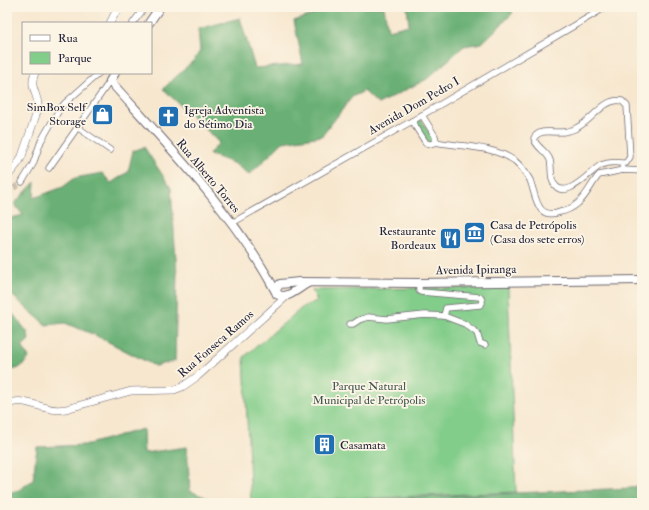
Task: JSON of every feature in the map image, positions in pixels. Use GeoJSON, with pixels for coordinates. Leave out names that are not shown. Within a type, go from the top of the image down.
{"type":"FeatureCollection","features":[{"type":"Feature","properties":{"kind":"main road"},"geometry":{"type":"LineString","coordinates":[[150,22],[160,7]]}},
{"type":"Feature","properties":{"kind":"main road"},"geometry":{"type":"LineString","coordinates":[[110,80],[114,74]]}},
{"type":"Feature","properties":{"kind":"main road","name":"Rua Alberto Torres"},"geometry":{"type":"LineString","coordinates":[[110,80],[232,223],[266,274],[277,294]]}},
{"type":"Feature","properties":{"kind":"main road","name":"Rua Alberto Torres"},"geometry":{"type":"LineString","coordinates":[[266,274],[284,283]]}},
{"type":"Feature","properties":{"kind":"main road","name":"Avenida Ipiranga"},"geometry":{"type":"LineString","coordinates":[[284,283],[642,280]]}},
{"type":"Feature","properties":{"kind":"main road"},"geometry":{"type":"LineString","coordinates":[[288,295],[290,292],[290,287],[284,283],[278,285],[276,289],[277,294],[282,297],[288,295],[310,282]]}},
{"type":"Feature","properties":{"kind":"street"},"geometry":{"type":"LineString","coordinates":[[110,22],[115,13],[122,7]]}},
{"type":"Feature","properties":{"kind":"street"},"geometry":{"type":"LineString","coordinates":[[134,22],[145,7]]}},
{"type":"Feature","properties":{"kind":"street","name":"Avenida Dom Pedro I"},"geometry":{"type":"LineString","coordinates":[[232,223],[412,121],[606,7]]}},
{"type":"Feature","properties":{"kind":"street"},"geometry":{"type":"LineString","coordinates":[[7,177],[22,156],[37,114],[38,103],[32,82],[35,74]]}},
{"type":"Feature","properties":{"kind":"street"},"geometry":{"type":"LineString","coordinates":[[22,182],[33,164],[41,141],[59,110],[64,103],[98,74]]}},
{"type":"Feature","properties":{"kind":"street"},"geometry":{"type":"LineString","coordinates":[[49,168],[110,80]]}},
{"type":"Feature","properties":{"kind":"street"},"geometry":{"type":"LineString","coordinates":[[616,100],[622,101],[626,106],[630,157],[626,163],[622,163],[611,162],[602,165],[591,172],[578,184],[571,188],[562,189],[553,182],[550,158],[536,143],[534,138],[537,134],[545,132],[563,132],[577,128],[585,124],[601,108],[609,103],[616,100]]}},
{"type":"Feature","properties":{"kind":"street"},"geometry":{"type":"LineString","coordinates":[[422,114],[435,136],[435,142]]}},
{"type":"Feature","properties":{"kind":"street"},"geometry":{"type":"LineString","coordinates":[[412,121],[426,143],[431,144],[435,142],[482,148],[508,157],[516,162],[530,180],[541,210],[550,214],[557,214],[576,204],[586,195],[599,175],[623,170],[642,171]]}},
{"type":"Feature","properties":{"kind":"street"},"geometry":{"type":"LineString","coordinates":[[77,127],[110,150]]}},
{"type":"Feature","properties":{"kind":"street"},"geometry":{"type":"LineString","coordinates":[[622,163],[623,170]]}},
{"type":"Feature","properties":{"kind":"street"},"geometry":{"type":"LineString","coordinates":[[419,283],[419,291],[421,292],[476,296],[480,297],[482,300],[480,305],[446,308],[444,316]]}},
{"type":"Feature","properties":{"kind":"street"},"geometry":{"type":"LineString","coordinates":[[274,308],[277,294]]}},
{"type":"Feature","properties":{"kind":"street","name":"Rua Fonseca Ramos"},"geometry":{"type":"LineString","coordinates":[[7,406],[14,402],[21,401],[55,410],[66,409],[131,391],[166,391],[182,387],[198,376],[288,295]]}},
{"type":"Feature","properties":{"kind":"street"},"geometry":{"type":"LineString","coordinates":[[350,324],[368,318],[387,319],[426,315],[444,316],[465,324],[477,333],[480,343],[485,345]]}},
{"type":"Feature","properties":{"kind":"green space"},"geometry":{"type":"Polygon","coordinates":[[[331,7],[384,7],[388,30],[409,25],[407,7],[513,7],[512,14],[482,43],[464,46],[427,79],[378,104],[364,91],[352,97],[322,136],[283,142],[249,175],[235,164],[209,154],[219,143],[163,89],[194,60],[200,51],[198,29],[240,18],[255,68],[303,64],[294,21],[324,11],[331,7]]]}},
{"type":"Feature","properties":{"kind":"green space"},"geometry":{"type":"Polygon","coordinates":[[[419,120],[422,121],[432,138],[431,142],[428,142],[417,123],[419,120]]]}},
{"type":"Feature","properties":{"kind":"green space"},"geometry":{"type":"Polygon","coordinates":[[[144,147],[171,188],[177,274],[175,361],[155,366],[95,335],[65,323],[46,325],[7,291],[7,219],[23,215],[14,204],[35,182],[34,198],[63,187],[75,178],[102,173],[111,183],[128,172],[133,151],[144,147]]]}},
{"type":"Feature","properties":{"kind":"green space","name":"Parque Natural Municipal de Petrópolis"},"geometry":{"type":"Polygon","coordinates":[[[508,288],[516,492],[251,503],[244,357],[304,306],[317,301],[312,290],[508,288]]]}},
{"type":"Feature","properties":{"kind":"green space"},"geometry":{"type":"Polygon","coordinates":[[[7,309],[10,310],[28,333],[29,340],[22,346],[29,358],[17,369],[7,369],[7,309]]]}},
{"type":"Feature","properties":{"kind":"green space"},"geometry":{"type":"Polygon","coordinates":[[[143,429],[144,453],[187,447],[190,491],[220,503],[7,503],[7,493],[19,490],[33,480],[37,447],[85,445],[143,429]]]}},
{"type":"Feature","properties":{"kind":"green space"},"geometry":{"type":"Polygon","coordinates":[[[642,484],[642,503],[285,503],[631,488],[642,484]]]}},
{"type":"Feature","properties":{"kind":"tunnel"},"geometry":{"type":"LineString","coordinates":[[7,193],[22,182]]}},
{"type":"Feature","properties":{"kind":"place","name":"SimBox Self Storage"},"geometry":{"type":"Point","coordinates":[102,114]}},
{"type":"Feature","properties":{"kind":"place","name":"Igreja Adventista do Sétimo Dia"},"geometry":{"type":"Point","coordinates":[169,117]}},
{"type":"Feature","properties":{"kind":"place","name":"Casa de Petrópolis (Casa dos sete erros)"},"geometry":{"type":"Point","coordinates":[474,232]}},
{"type":"Feature","properties":{"kind":"place","name":"Restaurante Bordeaux"},"geometry":{"type":"Point","coordinates":[451,238]}},
{"type":"Feature","properties":{"kind":"place","name":"Casamata"},"geometry":{"type":"Point","coordinates":[325,445]}}]}
